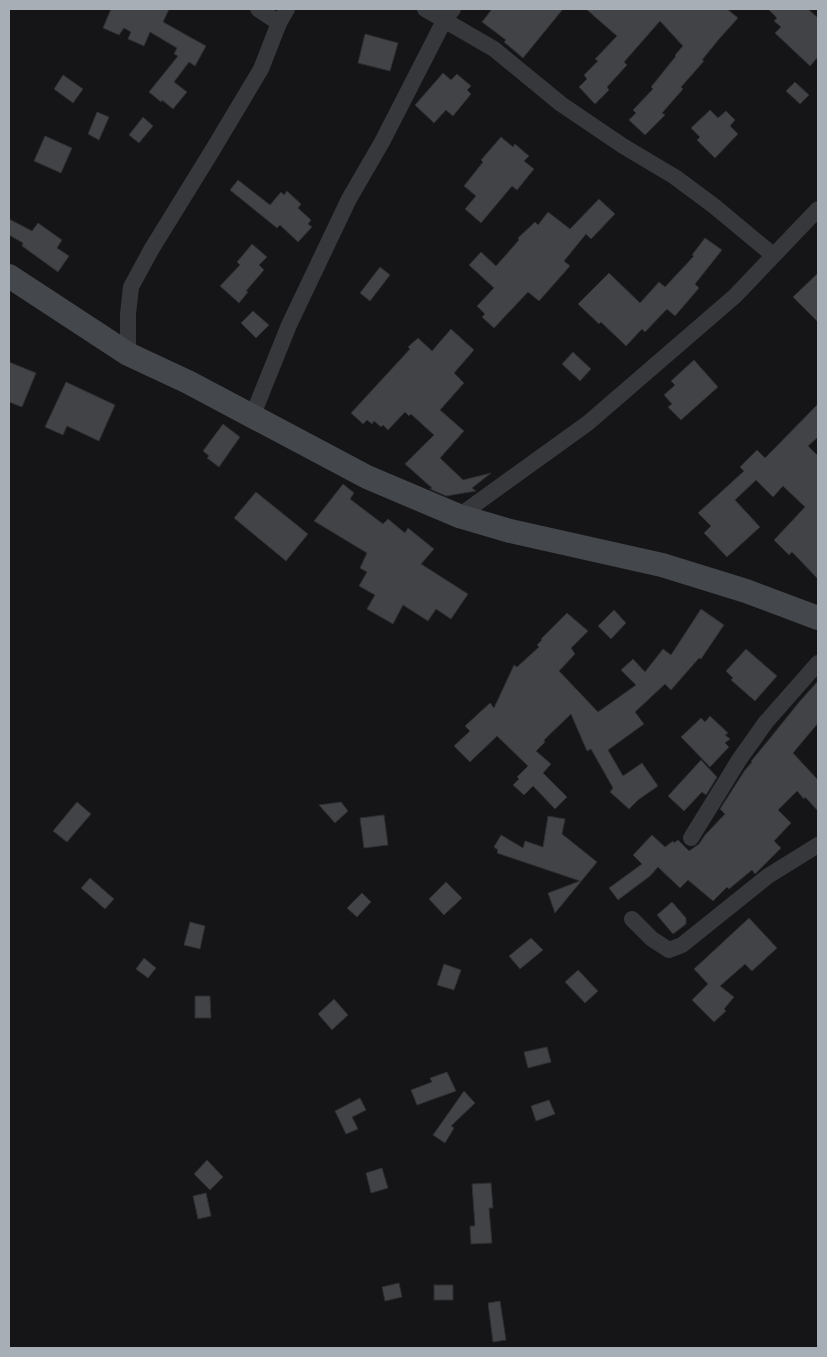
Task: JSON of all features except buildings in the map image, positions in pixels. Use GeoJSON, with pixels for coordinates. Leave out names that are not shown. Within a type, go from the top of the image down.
{"type":"FeatureCollection","features":[{"type":"Feature","properties":{"kind":"street"},"geometry":{"type":"LineString","coordinates":[[128,354],[128,314],[131,287],[151,250],[261,69],[283,16],[258,9]]}},
{"type":"Feature","properties":{"kind":"street"},"geometry":{"type":"LineString","coordinates":[[425,9],[449,14],[562,104],[623,146],[675,177],[714,206],[773,255]]}},
{"type":"Feature","properties":{"kind":"street"},"geometry":{"type":"LineString","coordinates":[[252,417],[289,325],[349,199],[382,142],[449,14]]}},
{"type":"Feature","properties":{"kind":"street"},"geometry":{"type":"LineString","coordinates":[[459,516],[588,424],[735,296],[818,210]]}},
{"type":"Feature","properties":{"kind":"street"},"geometry":{"type":"LineString","coordinates":[[9,276],[128,354],[188,382],[367,477],[459,516],[510,531],[662,565],[746,590],[818,618]]}},
{"type":"Feature","properties":{"kind":"street"},"geometry":{"type":"LineString","coordinates":[[691,838],[739,760],[766,722],[818,663]]}},
{"type":"Feature","properties":{"kind":"street"},"geometry":{"type":"LineString","coordinates":[[632,919],[652,939],[669,950],[682,945],[768,876],[818,845]]}}]}
